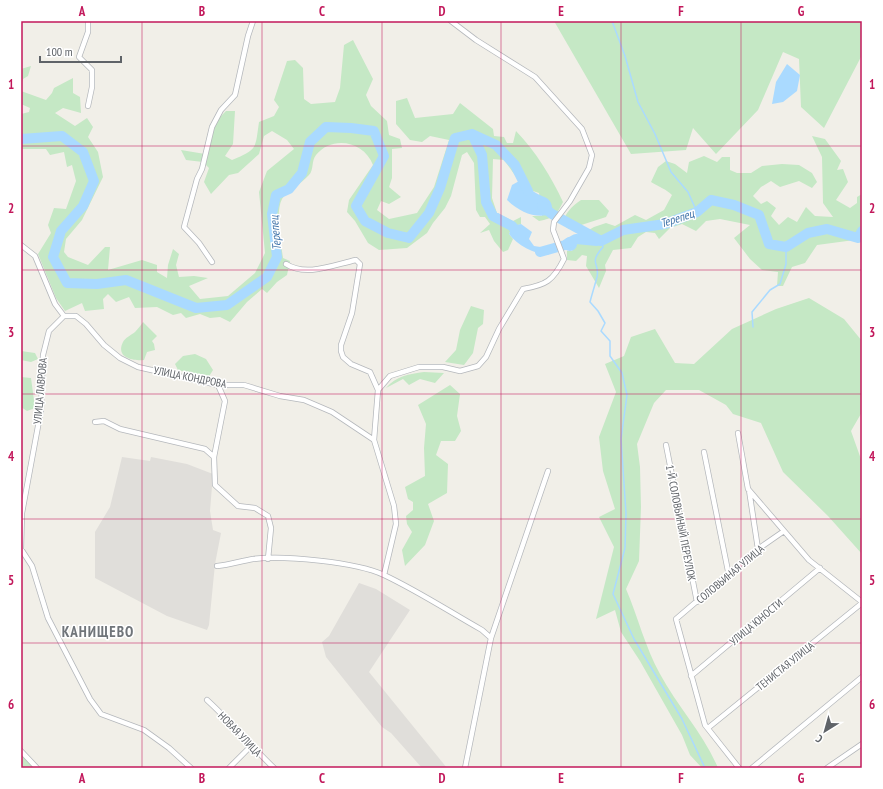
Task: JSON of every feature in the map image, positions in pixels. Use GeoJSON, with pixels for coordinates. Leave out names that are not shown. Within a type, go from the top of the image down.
{"type":"FeatureCollection","features":[{"type":"Feature","properties":{"kind":"street"},"geometry":{"type":"LineString","coordinates":[[88,21],[88,32],[79,57],[92,70],[92,87],[88,106]]}},
{"type":"Feature","properties":{"kind":"street"},"geometry":{"type":"LineString","coordinates":[[212,262],[199,243],[184,227],[197,179],[202,169],[212,127],[221,110],[235,95],[248,36],[253,21]]}},
{"type":"Feature","properties":{"kind":"street"},"geometry":{"type":"LineString","coordinates":[[378,390],[390,376],[419,367],[443,367],[460,372],[478,366],[486,357],[499,329],[523,288],[543,285],[557,274],[564,259],[562,250],[553,230],[556,219],[570,201],[589,168],[592,155],[582,129],[535,77],[476,40],[451,21]]}},
{"type":"Feature","properties":{"kind":"street"},"geometry":{"type":"LineString","coordinates":[[21,245],[35,256],[55,304],[64,316]]}},
{"type":"Feature","properties":{"kind":"street"},"geometry":{"type":"LineString","coordinates":[[286,264],[294,270],[304,271],[356,260],[360,264],[352,313],[341,344],[341,351],[343,357],[351,364],[370,372],[378,390],[374,440],[394,506],[396,524],[384,575]]}},
{"type":"Feature","properties":{"kind":"street","name":"УЛИЦА КОНДРОВА"},"geometry":{"type":"LineString","coordinates":[[64,316],[76,316],[120,358],[138,367],[218,385],[244,385],[280,396],[304,400],[332,412],[374,440]]}},
{"type":"Feature","properties":{"kind":"street","name":"УЛИЦА ЛАВРОВА"},"geometry":{"type":"LineString","coordinates":[[64,316],[49,331],[42,355],[41,410],[22,513],[21,549],[32,566],[48,618],[90,699],[101,714],[144,730],[169,748],[191,768]]}},
{"type":"Feature","properties":{"kind":"street"},"geometry":{"type":"LineString","coordinates":[[218,385],[225,401],[214,457],[215,485],[238,506],[255,508],[268,516],[271,528],[268,559]]}},
{"type":"Feature","properties":{"kind":"street"},"geometry":{"type":"LineString","coordinates":[[95,422],[104,422],[120,429],[205,450],[214,457]]}},
{"type":"Feature","properties":{"kind":"street"},"geometry":{"type":"LineString","coordinates":[[738,433],[758,549]]}},
{"type":"Feature","properties":{"kind":"street","name":"1-Й СОЛОВЬИНЫЙ ПЕРЕУЛОК"},"geometry":{"type":"LineString","coordinates":[[666,445],[697,602]]}},
{"type":"Feature","properties":{"kind":"street"},"geometry":{"type":"LineString","coordinates":[[704,452],[729,576]]}},
{"type":"Feature","properties":{"kind":"street"},"geometry":{"type":"LineString","coordinates":[[465,768],[491,638],[548,471]]}},
{"type":"Feature","properties":{"kind":"street"},"geometry":{"type":"LineString","coordinates":[[748,488],[809,560],[862,602]]}},
{"type":"Feature","properties":{"kind":"street","name":"СОЛОВЬИНАЯ УЛИЦА"},"geometry":{"type":"LineString","coordinates":[[691,676],[676,619],[729,576],[758,549],[784,531]]}},
{"type":"Feature","properties":{"kind":"street"},"geometry":{"type":"LineString","coordinates":[[217,566],[268,559],[312,560],[363,568],[384,575],[482,630],[491,638]]}},
{"type":"Feature","properties":{"kind":"street","name":"УЛИЦА ЮНОСТИ"},"geometry":{"type":"LineString","coordinates":[[691,676],[820,568]]}},
{"type":"Feature","properties":{"kind":"street","name":"ТЕНИСТАЯ УЛИЦА"},"geometry":{"type":"LineString","coordinates":[[708,728],[862,602]]}},
{"type":"Feature","properties":{"kind":"street"},"geometry":{"type":"LineString","coordinates":[[691,676],[705,725],[739,768]]}},
{"type":"Feature","properties":{"kind":"street"},"geometry":{"type":"LineString","coordinates":[[752,768],[862,677]]}},
{"type":"Feature","properties":{"kind":"street","name":"НОВАЯ УЛИЦА"},"geometry":{"type":"LineString","coordinates":[[207,700],[227,718],[251,746],[274,768]]}},
{"type":"Feature","properties":{"kind":"street"},"geometry":{"type":"LineString","coordinates":[[827,768],[862,744]]}},
{"type":"Feature","properties":{"kind":"street"},"geometry":{"type":"LineString","coordinates":[[229,768],[251,746]]}},
{"type":"Feature","properties":{"kind":"street"},"geometry":{"type":"LineString","coordinates":[[21,751],[36,768]]}},
{"type":"Feature","properties":{"kind":"shaded area"},"geometry":{"type":"Polygon","coordinates":[[[122,457],[150,461],[151,457],[187,464],[213,474],[210,511],[213,530],[221,533],[215,564],[209,625],[207,630],[167,616],[95,578],[95,532],[110,507],[122,457]]]}},
{"type":"Feature","properties":{"kind":"shaded area"},"geometry":{"type":"Polygon","coordinates":[[[359,583],[376,589],[410,610],[369,672],[447,768],[422,768],[391,733],[382,727],[326,657],[322,642],[329,636],[359,583]]]}},
{"type":"Feature","properties":{"kind":"green space"},"geometry":{"type":"Polygon","coordinates":[[[554,21],[862,21],[862,55],[824,128],[801,107],[799,59],[783,52],[758,110],[716,154],[693,128],[686,150],[631,154],[554,21]]]}},
{"type":"Feature","properties":{"kind":"green space"},"geometry":{"type":"Polygon","coordinates":[[[353,40],[373,79],[366,95],[371,106],[387,121],[389,135],[400,139],[402,148],[392,149],[392,178],[389,187],[401,197],[389,204],[381,201],[377,210],[389,219],[417,213],[434,187],[449,140],[430,136],[422,142],[410,140],[396,124],[396,101],[407,98],[415,118],[453,114],[460,103],[493,129],[494,136],[504,137],[507,143],[513,143],[516,131],[548,174],[563,202],[554,216],[539,221],[532,216],[542,216],[539,193],[533,191],[528,183],[517,178],[504,160],[493,159],[492,198],[497,213],[513,221],[521,217],[521,224],[512,227],[509,234],[513,239],[508,250],[503,252],[494,241],[489,230],[480,233],[490,224],[485,217],[480,217],[476,210],[474,163],[467,152],[462,155],[451,196],[445,208],[427,233],[407,248],[379,250],[368,243],[355,221],[347,212],[349,200],[373,165],[363,150],[355,146],[339,143],[330,145],[316,155],[311,173],[282,199],[279,212],[279,228],[283,258],[290,261],[287,275],[277,282],[267,293],[262,289],[247,302],[230,322],[220,317],[210,318],[200,314],[186,318],[181,313],[173,315],[157,307],[135,308],[129,297],[116,302],[108,294],[103,299],[104,309],[85,311],[82,303],[65,311],[56,298],[38,254],[51,233],[48,225],[54,208],[66,209],[76,181],[72,165],[67,167],[64,152],[50,155],[46,149],[21,149],[21,114],[29,112],[30,108],[21,104],[21,91],[46,100],[54,88],[73,78],[73,93],[80,97],[81,113],[63,108],[55,113],[75,126],[87,118],[93,127],[88,137],[98,152],[103,177],[82,220],[66,239],[64,252],[68,257],[88,265],[105,247],[110,247],[108,270],[142,260],[157,265],[157,272],[167,278],[168,265],[173,249],[179,254],[176,265],[179,277],[194,276],[208,278],[189,286],[200,299],[228,296],[255,273],[265,253],[259,192],[267,171],[294,149],[287,140],[272,131],[264,136],[259,154],[238,173],[229,175],[211,194],[204,182],[209,168],[203,162],[186,160],[181,150],[205,154],[217,120],[226,111],[235,111],[233,144],[225,156],[232,160],[251,150],[256,143],[259,122],[274,116],[279,107],[274,100],[287,61],[295,60],[303,68],[304,99],[311,104],[335,102],[340,88],[344,45],[353,40]]]}},
{"type":"Feature","properties":{"kind":"green space"},"geometry":{"type":"Polygon","coordinates":[[[31,66],[28,76],[23,79],[21,86],[21,69],[31,66]]]}},
{"type":"Feature","properties":{"kind":"green space"},"geometry":{"type":"Polygon","coordinates":[[[812,136],[825,139],[841,161],[837,170],[843,169],[848,182],[836,200],[850,208],[857,203],[857,197],[862,194],[862,239],[817,245],[805,263],[792,267],[783,286],[777,286],[778,272],[762,270],[750,259],[734,238],[750,225],[720,219],[706,221],[696,231],[682,224],[670,228],[659,239],[655,233],[646,232],[638,237],[631,248],[613,250],[605,265],[606,271],[599,288],[586,266],[587,256],[582,255],[576,261],[567,260],[567,251],[572,251],[580,235],[594,227],[606,223],[615,226],[635,215],[646,220],[664,210],[672,195],[651,182],[658,167],[666,161],[675,164],[687,173],[689,162],[704,156],[717,162],[722,157],[730,157],[730,170],[737,173],[751,173],[762,166],[782,164],[799,165],[812,173],[817,182],[812,188],[799,181],[780,187],[771,181],[761,187],[753,196],[761,204],[767,201],[776,208],[771,216],[779,225],[788,217],[797,222],[806,207],[815,216],[833,217],[823,203],[822,157],[812,136]]]}},
{"type":"Feature","properties":{"kind":"green space"},"geometry":{"type":"Polygon","coordinates":[[[581,200],[599,200],[609,211],[606,217],[569,229],[562,224],[565,216],[574,205],[581,200]]]}},
{"type":"Feature","properties":{"kind":"green space"},"geometry":{"type":"Polygon","coordinates":[[[809,298],[844,319],[862,341],[862,412],[851,431],[862,462],[862,554],[828,516],[783,472],[761,423],[733,414],[726,405],[699,390],[666,390],[654,403],[637,444],[640,467],[641,507],[639,561],[626,589],[655,664],[667,686],[705,743],[718,768],[702,768],[690,755],[682,735],[640,661],[621,632],[615,610],[596,619],[614,547],[599,517],[615,509],[603,471],[599,437],[616,392],[605,364],[624,356],[631,337],[655,329],[675,363],[694,364],[732,329],[776,309],[809,298]]]}},
{"type":"Feature","properties":{"kind":"green space"},"geometry":{"type":"Polygon","coordinates":[[[471,306],[484,310],[483,324],[478,328],[473,353],[464,365],[445,362],[456,350],[460,330],[471,306]]]}},
{"type":"Feature","properties":{"kind":"green space"},"geometry":{"type":"Polygon","coordinates":[[[143,322],[157,336],[152,341],[155,350],[147,352],[144,360],[131,359],[123,355],[121,347],[123,342],[135,332],[143,322]]]}},
{"type":"Feature","properties":{"kind":"green space"},"geometry":{"type":"Polygon","coordinates":[[[21,351],[35,353],[38,359],[31,362],[21,360],[21,351]]]}},
{"type":"Feature","properties":{"kind":"green space"},"geometry":{"type":"Polygon","coordinates":[[[195,354],[206,359],[213,370],[208,378],[178,370],[175,364],[183,356],[195,354]]]}},
{"type":"Feature","properties":{"kind":"green space"},"geometry":{"type":"Polygon","coordinates":[[[424,372],[444,373],[435,383],[420,379],[409,385],[403,379],[386,388],[398,378],[424,372]]]}},
{"type":"Feature","properties":{"kind":"green space"},"geometry":{"type":"Polygon","coordinates":[[[21,377],[31,378],[35,408],[27,411],[21,407],[21,377]]]}},
{"type":"Feature","properties":{"kind":"green space"},"geometry":{"type":"Polygon","coordinates":[[[450,385],[460,394],[457,416],[461,431],[455,441],[441,441],[436,455],[448,464],[447,493],[428,504],[434,521],[425,545],[405,566],[402,550],[412,532],[407,524],[406,516],[413,510],[413,502],[408,499],[405,487],[425,476],[424,448],[426,424],[418,405],[450,385]]]}},
{"type":"Feature","properties":{"kind":"green space"},"geometry":{"type":"Polygon","coordinates":[[[21,754],[34,768],[21,768],[21,754]]]}},
{"type":"Feature","properties":{"kind":"water"},"geometry":{"type":"Polygon","coordinates":[[[787,64],[800,75],[797,91],[783,102],[772,104],[776,82],[787,64]]]}},
{"type":"Feature","properties":{"kind":"water"},"geometry":{"type":"Polygon","coordinates":[[[521,180],[527,183],[537,194],[550,200],[552,214],[540,216],[534,215],[522,211],[507,200],[512,185],[521,180]]]}},
{"type":"Feature","properties":{"kind":"water"},"geometry":{"type":"Polygon","coordinates":[[[521,224],[532,232],[529,239],[534,246],[553,249],[548,255],[532,251],[512,238],[509,234],[512,226],[521,224]]]}},
{"type":"Feature","properties":{"kind":"water"},"geometry":{"type":"Polygon","coordinates":[[[570,237],[575,239],[577,244],[575,249],[570,251],[565,249],[563,244],[565,239],[570,237]]]}},
{"type":"Feature","properties":{"kind":"waterway"},"geometry":{"type":"LineString","coordinates":[[612,21],[625,56],[638,102],[655,134],[671,172],[688,192],[697,212]]}},
{"type":"Feature","properties":{"kind":"waterway","name":"Терепец"},"geometry":{"type":"LineString","coordinates":[[21,139],[62,136],[83,152],[94,181],[83,206],[61,231],[53,257],[67,283],[97,284],[126,280],[196,308],[227,305],[267,277],[277,257],[272,214],[276,195],[289,189],[302,173],[310,142],[326,127],[374,131],[384,156],[356,206],[365,221],[388,233],[409,238],[429,213],[440,188],[455,138],[472,134],[496,145],[515,165],[528,191]]}},
{"type":"Feature","properties":{"kind":"waterway","name":"Терепец"},"geometry":{"type":"LineString","coordinates":[[472,134],[482,155],[486,202],[493,216],[512,226],[521,237]]}},
{"type":"Feature","properties":{"kind":"waterway","name":"Терепец"},"geometry":{"type":"LineString","coordinates":[[542,206],[552,214],[601,241],[623,230],[665,224],[697,212],[711,200],[734,205],[759,215],[769,244],[786,247],[808,233],[827,229],[858,238],[862,231]]}},
{"type":"Feature","properties":{"kind":"waterway","name":"Терепец"},"geometry":{"type":"LineString","coordinates":[[540,252],[565,245],[576,239],[597,241]]}},
{"type":"Feature","properties":{"kind":"waterway"},"geometry":{"type":"LineString","coordinates":[[601,241],[603,247],[595,260],[598,272],[590,302],[598,311],[605,323],[601,331],[610,341],[610,356],[622,373],[627,395],[621,439],[626,513],[625,548],[613,594],[634,639],[682,719],[705,768]]}},
{"type":"Feature","properties":{"kind":"waterway"},"geometry":{"type":"LineString","coordinates":[[753,327],[752,312],[770,290],[780,284],[786,264],[786,247]]}},
{"type":"Feature","properties":{"kind":"district","name":"КАНИЩЕВО"},"geometry":{"type":"Point","coordinates":[98,631]}}]}
